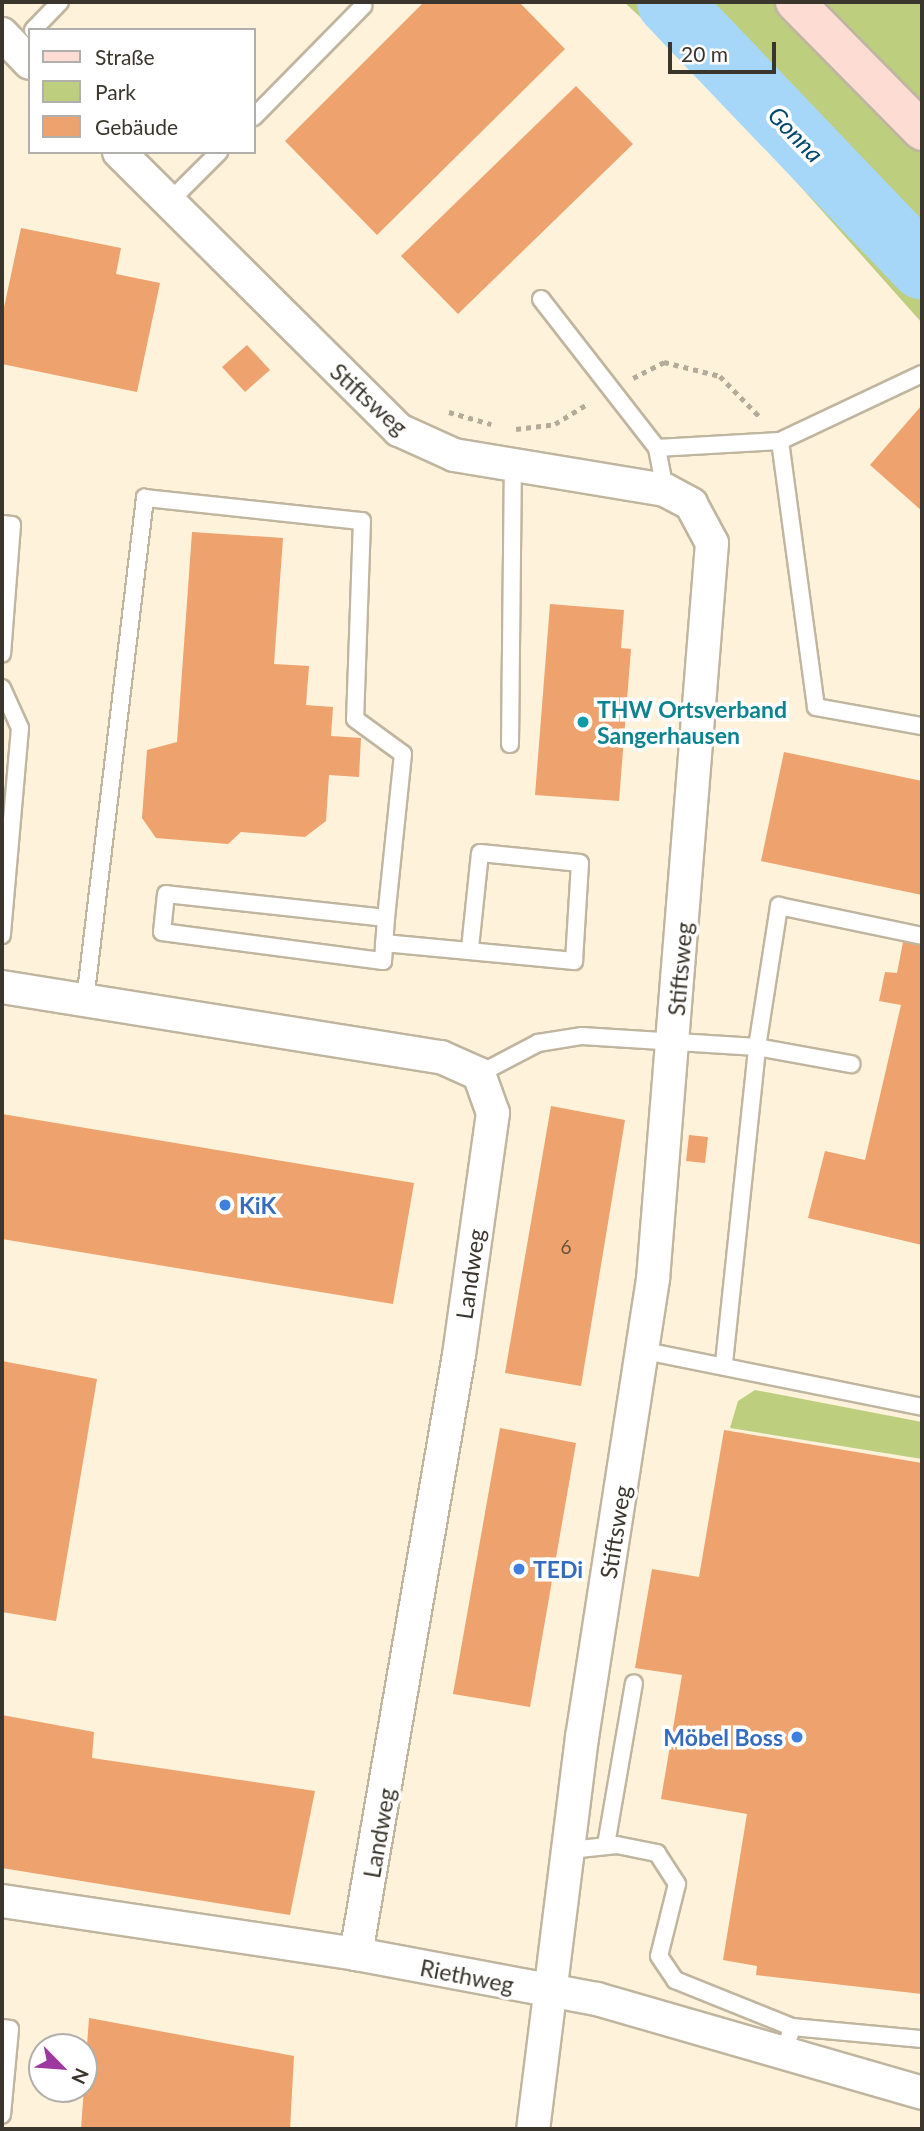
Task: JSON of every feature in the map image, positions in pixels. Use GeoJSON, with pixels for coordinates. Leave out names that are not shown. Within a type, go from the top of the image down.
{"type":"FeatureCollection","features":[{"type":"Feature","properties":{"kind":"main road"},"geometry":{"type":"LineString","coordinates":[[794,2],[922,131]]}},
{"type":"Feature","properties":{"kind":"street","name":"Stiftsweg"},"geometry":{"type":"LineString","coordinates":[[121,154],[398,430],[454,455],[513,467],[665,490],[691,504],[704,523],[713,572],[645,1351],[570,1850],[533,2129]]}},
{"type":"Feature","properties":{"kind":"street"},"geometry":{"type":"LineString","coordinates":[[2,987],[440,1056],[479,1074]]}},
{"type":"Feature","properties":{"kind":"street","name":"Landweg"},"geometry":{"type":"LineString","coordinates":[[356,1954],[459,1355],[493,1112],[479,1074]]}},
{"type":"Feature","properties":{"kind":"street","name":"Riethweg"},"geometry":{"type":"LineString","coordinates":[[2,1901],[356,1954],[646,2010],[788,2040],[922,2093]]}},
{"type":"Feature","properties":{"kind":"lane"},"geometry":{"type":"LineString","coordinates":[[35,28],[60,2]]}},
{"type":"Feature","properties":{"kind":"lane"},"geometry":{"type":"LineString","coordinates":[[256,115],[363,6]]}},
{"type":"Feature","properties":{"kind":"lane"},"geometry":{"type":"LineString","coordinates":[[169,202],[217,154]]}},
{"type":"Feature","properties":{"kind":"lane"},"geometry":{"type":"LineString","coordinates":[[541,299],[608,392],[657,448],[665,490]]}},
{"type":"Feature","properties":{"kind":"lane"},"geometry":{"type":"LineString","coordinates":[[657,448],[780,441],[922,374]]}},
{"type":"Feature","properties":{"kind":"lane"},"geometry":{"type":"LineString","coordinates":[[780,441],[816,707],[922,726]]}},
{"type":"Feature","properties":{"kind":"lane"},"geometry":{"type":"LineString","coordinates":[[510,744],[513,467]]}},
{"type":"Feature","properties":{"kind":"lane"},"geometry":{"type":"LineString","coordinates":[[85,1001],[145,498],[362,521],[355,719],[403,754],[383,961],[162,932],[166,894],[386,918]]}},
{"type":"Feature","properties":{"kind":"lane"},"geometry":{"type":"LineString","coordinates":[[2,524],[12,525],[2,654]]}},
{"type":"Feature","properties":{"kind":"lane"},"geometry":{"type":"LineString","coordinates":[[2,688],[20,728],[2,935]]}},
{"type":"Feature","properties":{"kind":"lane"},"geometry":{"type":"LineString","coordinates":[[384,943],[470,948],[574,961],[580,863],[480,853],[470,948]]}},
{"type":"Feature","properties":{"kind":"lane"},"geometry":{"type":"LineString","coordinates":[[724,1363],[757,1047],[779,906],[922,936]]}},
{"type":"Feature","properties":{"kind":"lane"},"geometry":{"type":"LineString","coordinates":[[479,1074],[538,1043],[582,1036],[674,1038],[757,1047],[851,1064]]}},
{"type":"Feature","properties":{"kind":"lane"},"geometry":{"type":"LineString","coordinates":[[645,1351],[724,1363],[922,1407]]}},
{"type":"Feature","properties":{"kind":"lane"},"geometry":{"type":"LineString","coordinates":[[606,1845],[634,1683]]}},
{"type":"Feature","properties":{"kind":"lane"},"geometry":{"type":"LineString","coordinates":[[570,1850],[606,1845],[657,1853],[677,1884],[659,1956],[675,1980],[788,2040],[922,2039]]}},
{"type":"Feature","properties":{"kind":"lane"},"geometry":{"type":"LineString","coordinates":[[2,2028],[10,2029],[2,2115]]}},
{"type":"Feature","properties":{"kind":"path"},"geometry":{"type":"LineString","coordinates":[[511,429],[555,424],[664,362],[720,376],[780,441]]}},
{"type":"Feature","properties":{"kind":"path"},"geometry":{"type":"LineString","coordinates":[[434,408],[499,426]]}},
{"type":"Feature","properties":{"kind":"green space"},"geometry":{"type":"Polygon","coordinates":[[[624,2],[922,2],[922,323],[693,66],[624,2]]]}},
{"type":"Feature","properties":{"kind":"green space"},"geometry":{"type":"Polygon","coordinates":[[[755,1390],[922,1422],[922,1459],[730,1428],[738,1401],[755,1390]]]}},
{"type":"Feature","properties":{"kind":"building"},"geometry":{"type":"Polygon","coordinates":[[[424,2],[519,2],[565,49],[377,235],[285,141],[424,2]]]}},
{"type":"Feature","properties":{"kind":"building"},"geometry":{"type":"Polygon","coordinates":[[[576,86],[633,144],[458,314],[401,256],[576,86]]]}},
{"type":"Feature","properties":{"kind":"building"},"geometry":{"type":"Polygon","coordinates":[[[21,228],[121,248],[116,274],[160,283],[137,392],[2,364],[2,317],[21,228]]]}},
{"type":"Feature","properties":{"kind":"building"},"geometry":{"type":"Polygon","coordinates":[[[247,345],[270,370],[245,392],[222,367],[247,345]]]}},
{"type":"Feature","properties":{"kind":"building"},"geometry":{"type":"Polygon","coordinates":[[[922,405],[922,511],[870,465],[922,405]]]}},
{"type":"Feature","properties":{"kind":"building"},"geometry":{"type":"Polygon","coordinates":[[[192,532],[283,538],[274,664],[309,666],[306,705],[333,707],[331,736],[361,738],[359,777],[329,775],[326,821],[305,837],[241,832],[228,844],[156,838],[142,818],[147,750],[177,742],[192,532]]]}},
{"type":"Feature","properties":{"kind":"building","name":"THW Ortsverband Sangerhausen"},"geometry":{"type":"Polygon","coordinates":[[[550,604],[624,610],[621,648],[631,649],[619,801],[535,795],[550,604]]]}},
{"type":"Feature","properties":{"kind":"building"},"geometry":{"type":"Polygon","coordinates":[[[784,752],[922,781],[922,895],[761,861],[784,752]]]}},
{"type":"Feature","properties":{"kind":"building"},"geometry":{"type":"Polygon","coordinates":[[[904,937],[922,941],[922,1245],[808,1218],[825,1151],[865,1160],[901,1005],[879,1001],[885,972],[897,973],[904,937]]]}},
{"type":"Feature","properties":{"kind":"building"},"geometry":{"type":"Polygon","coordinates":[[[551,1106],[625,1120],[581,1386],[505,1373],[551,1106]]]}},
{"type":"Feature","properties":{"kind":"building"},"geometry":{"type":"Polygon","coordinates":[[[2,1114],[414,1183],[393,1304],[2,1239],[2,1114]]]}},
{"type":"Feature","properties":{"kind":"building"},"geometry":{"type":"Polygon","coordinates":[[[689,1135],[708,1137],[705,1163],[686,1161],[689,1135]]]}},
{"type":"Feature","properties":{"kind":"building"},"geometry":{"type":"Polygon","coordinates":[[[2,1361],[97,1379],[56,1621],[2,1612],[2,1361]]]}},
{"type":"Feature","properties":{"kind":"building"},"geometry":{"type":"Polygon","coordinates":[[[500,1428],[576,1443],[530,1707],[453,1694],[500,1428]]]}},
{"type":"Feature","properties":{"kind":"building","name":"Möbel Boss"},"geometry":{"type":"Polygon","coordinates":[[[724,1430],[922,1463],[922,1994],[756,1975],[757,1966],[723,1960],[747,1814],[661,1799],[682,1675],[635,1668],[652,1569],[699,1577],[724,1430]]]}},
{"type":"Feature","properties":{"kind":"building"},"geometry":{"type":"Polygon","coordinates":[[[2,1715],[94,1732],[92,1758],[315,1791],[290,1915],[2,1868],[2,1715]]]}},
{"type":"Feature","properties":{"kind":"building"},"geometry":{"type":"Polygon","coordinates":[[[89,2018],[294,2056],[290,2129],[81,2129],[83,2103],[98,2103],[98,2033],[88,2033],[89,2018]]]}},
{"type":"Feature","properties":{"kind":"waterway","name":"Gonna"},"geometry":{"type":"LineString","coordinates":[[669,2],[922,267]]}},
{"type":"Feature","properties":{"kind":"place","name":"THW Ortsverband Sangerhausen"},"geometry":{"type":"Point","coordinates":[583,722]}},
{"type":"Feature","properties":{"kind":"place","name":"KiK"},"geometry":{"type":"Point","coordinates":[225,1205]}},
{"type":"Feature","properties":{"kind":"place","name":"TEDi"},"geometry":{"type":"Point","coordinates":[519,1569]}},
{"type":"Feature","properties":{"kind":"place","name":"Möbel Boss"},"geometry":{"type":"Point","coordinates":[797,1737]}}]}
